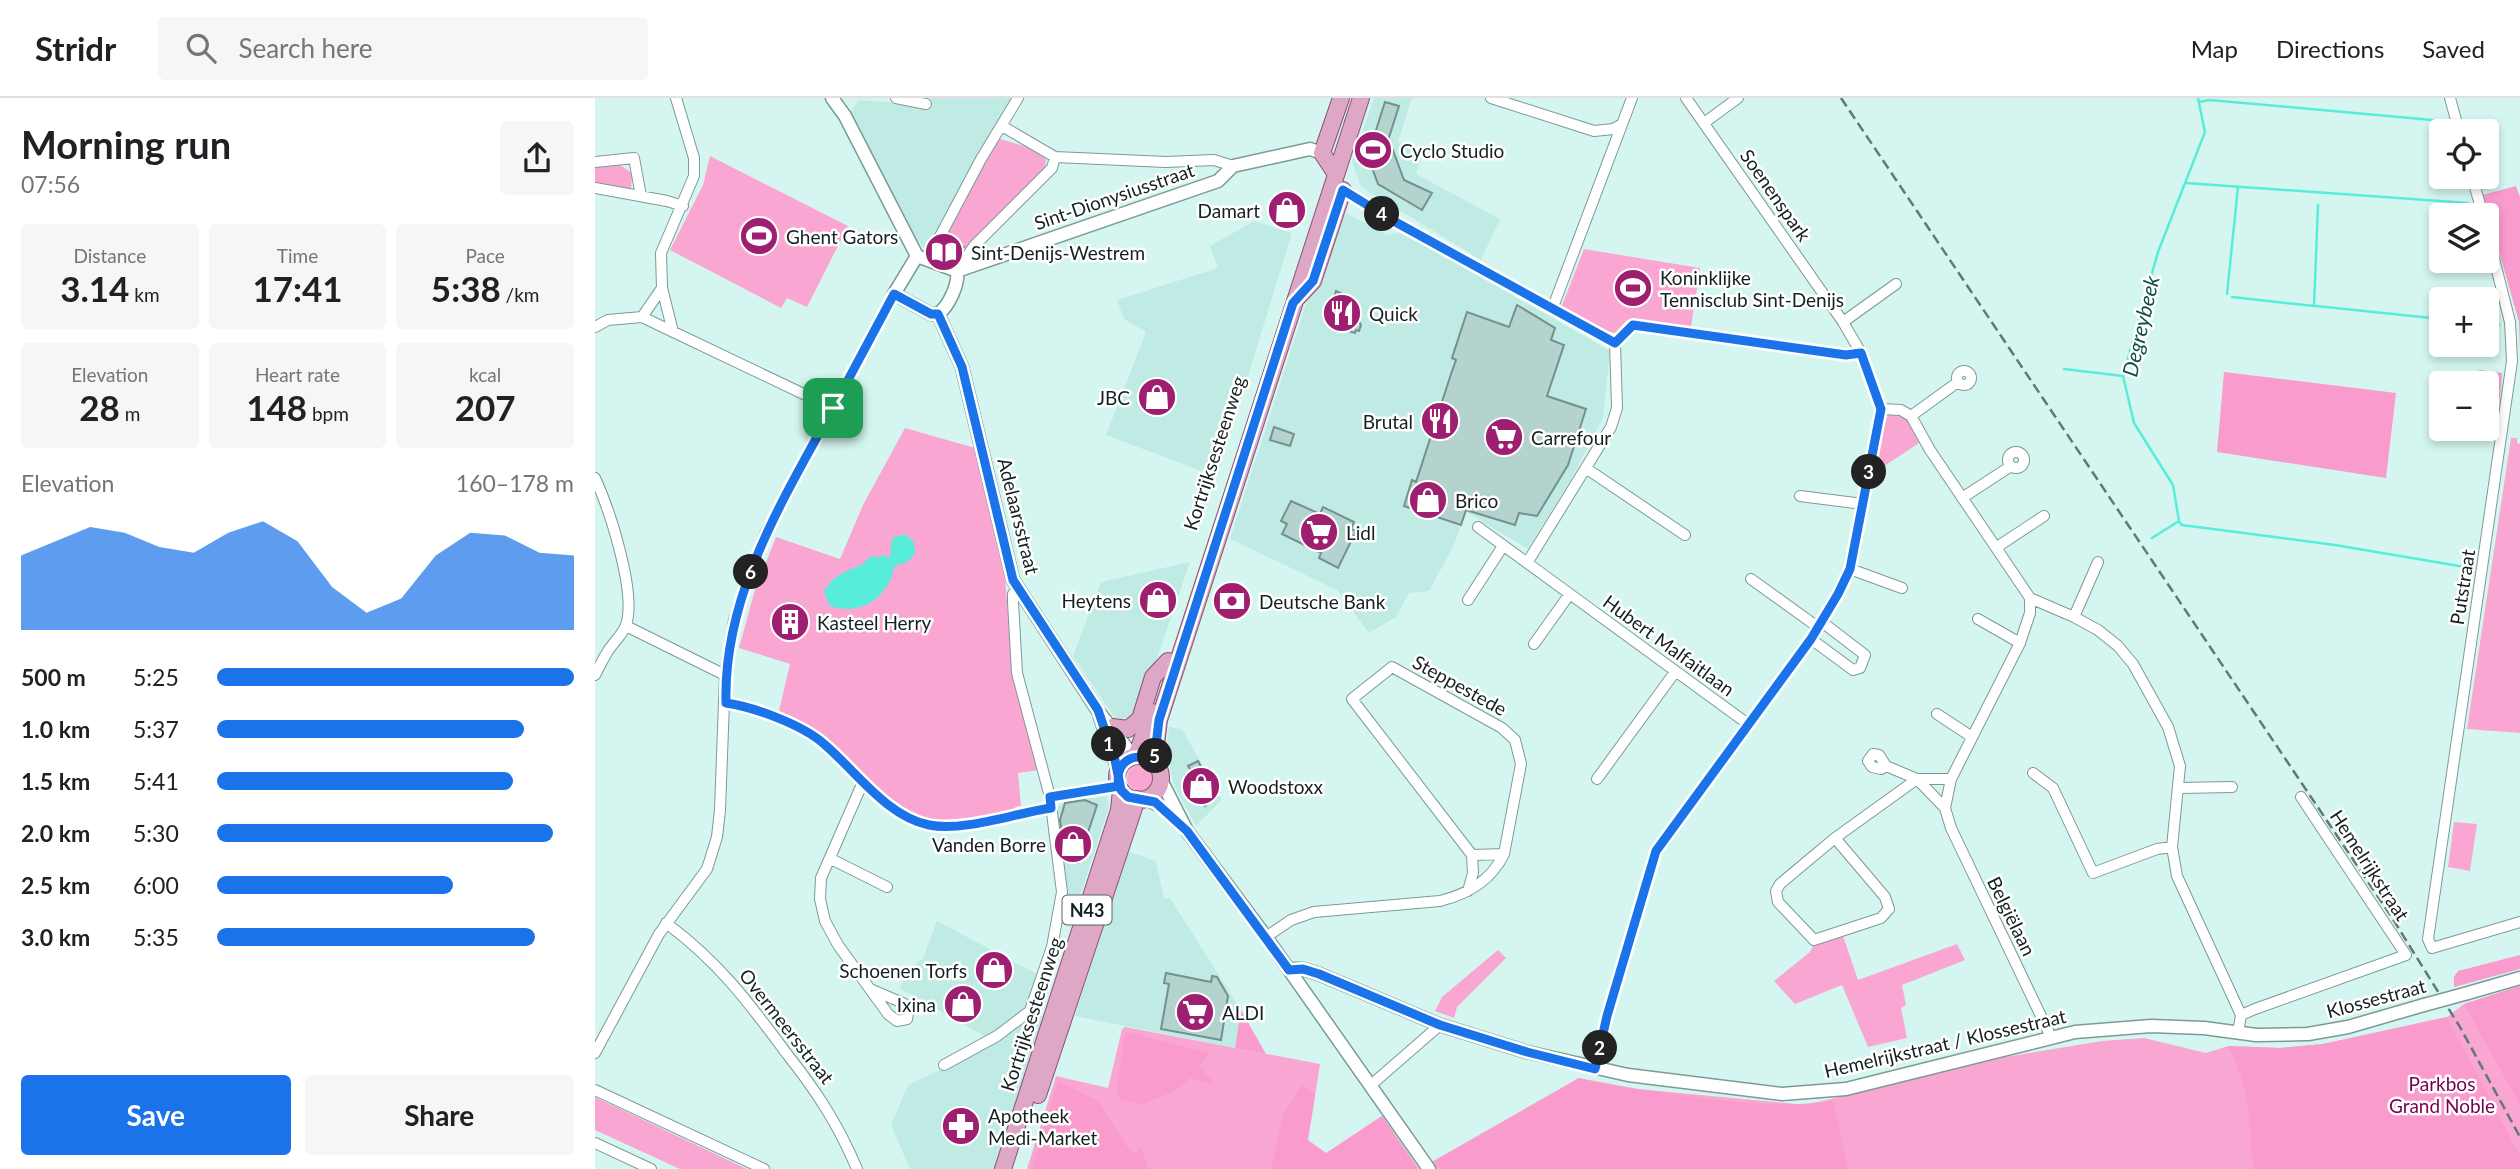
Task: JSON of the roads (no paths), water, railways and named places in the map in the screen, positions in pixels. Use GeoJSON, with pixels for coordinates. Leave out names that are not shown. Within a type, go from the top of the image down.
{"type":"FeatureCollection","features":[{"type":"Feature","properties":{"kind":"main road","name":"Kortrijksesteenweg"},"geometry":{"type":"LineString","coordinates":[[1154,762],[1159,720],[1293,303],[1329,163],[1341,98]]}},
{"type":"Feature","properties":{"kind":"main road","name":"Kortrijksesteenweg"},"geometry":{"type":"LineString","coordinates":[[1135,756],[1351,98]]}},
{"type":"Feature","properties":{"kind":"main road","name":"Kortrijksesteenweg"},"geometry":{"type":"LineString","coordinates":[[1329,163],[1361,98]]}},
{"type":"Feature","properties":{"kind":"main road"},"geometry":{"type":"LineString","coordinates":[[1293,303],[1313,281],[1343,190]]}},
{"type":"Feature","properties":{"kind":"main road"},"geometry":{"type":"LineString","coordinates":[[1112,727],[1128,729],[1137,723],[1153,677],[1168,661]]}},
{"type":"Feature","properties":{"kind":"main road"},"geometry":{"type":"LineString","coordinates":[[1141,799],[1128,797],[1119,782],[1124,761],[1135,756],[1154,762],[1160,770],[1161,780]]}},
{"type":"Feature","properties":{"kind":"main road","name":"N43"},"geometry":{"type":"LineString","coordinates":[[1141,799],[1154,794],[1161,780]]}},
{"type":"Feature","properties":{"kind":"main road","name":"Kortrijksesteenweg"},"geometry":{"type":"LineString","coordinates":[[1003,1169],[1119,810],[1119,782]]}},
{"type":"Feature","properties":{"kind":"main road","name":"Kortrijksesteenweg"},"geometry":{"type":"LineString","coordinates":[[1014,1169],[1141,799]]}},
{"type":"Feature","properties":{"kind":"street"},"geometry":{"type":"LineString","coordinates":[[673,331],[662,288],[661,253],[694,176],[694,158],[676,98]]}},
{"type":"Feature","properties":{"kind":"street"},"geometry":{"type":"LineString","coordinates":[[896,98],[926,104]]}},
{"type":"Feature","properties":{"kind":"street"},"geometry":{"type":"LineString","coordinates":[[595,1052],[666,923],[699,882],[711,857],[720,810],[725,675],[734,620],[765,534],[894,294],[922,258],[1018,98]]}},
{"type":"Feature","properties":{"kind":"street"},"geometry":{"type":"LineString","coordinates":[[1491,98],[1594,131],[1613,129],[1622,124]]}},
{"type":"Feature","properties":{"kind":"street"},"geometry":{"type":"LineString","coordinates":[[1553,307],[1632,98]]}},
{"type":"Feature","properties":{"kind":"street","name":"Soenenspark"},"geometry":{"type":"LineString","coordinates":[[1686,98],[1843,322],[1861,353]]}},
{"type":"Feature","properties":{"kind":"street"},"geometry":{"type":"LineString","coordinates":[[1704,123],[1738,98]]}},
{"type":"Feature","properties":{"kind":"street"},"geometry":{"type":"LineString","coordinates":[[2450,98],[2456,119]]}},
{"type":"Feature","properties":{"kind":"street"},"geometry":{"type":"LineString","coordinates":[[837,99],[922,258],[947,270],[957,271]]}},
{"type":"Feature","properties":{"kind":"street"},"geometry":{"type":"LineString","coordinates":[[1002,126],[1055,157],[1166,162],[1214,160],[1233,166]]}},
{"type":"Feature","properties":{"kind":"street","name":"Sint-Dionysiusstraat"},"geometry":{"type":"LineString","coordinates":[[957,271],[1218,181],[1233,166],[1310,149],[1329,163]]}},
{"type":"Feature","properties":{"kind":"street"},"geometry":{"type":"LineString","coordinates":[[894,294],[931,314],[944,310],[957,282],[957,271],[974,246],[1052,168],[1055,157]]}},
{"type":"Feature","properties":{"kind":"street"},"geometry":{"type":"LineString","coordinates":[[595,162],[634,159],[641,196]]}},
{"type":"Feature","properties":{"kind":"street"},"geometry":{"type":"LineString","coordinates":[[1329,163],[1343,190],[1390,219],[1615,343]]}},
{"type":"Feature","properties":{"kind":"street"},"geometry":{"type":"LineString","coordinates":[[595,188],[683,206]]}},
{"type":"Feature","properties":{"kind":"street","name":"Putstraat"},"geometry":{"type":"LineString","coordinates":[[2498,273],[2510,322],[2512,361],[2428,939],[2432,948],[2520,922]]}},
{"type":"Feature","properties":{"kind":"street"},"geometry":{"type":"LineString","coordinates":[[1843,322],[1896,285]]}},
{"type":"Feature","properties":{"kind":"street"},"geometry":{"type":"LineString","coordinates":[[642,317],[662,288]]}},
{"type":"Feature","properties":{"kind":"street","name":"Adelaarsstraat"},"geometry":{"type":"LineString","coordinates":[[938,314],[962,367],[1013,580],[1098,710],[1135,756]]}},
{"type":"Feature","properties":{"kind":"street"},"geometry":{"type":"LineString","coordinates":[[595,327],[608,320],[629,316],[642,317],[833,408]]}},
{"type":"Feature","properties":{"kind":"street"},"geometry":{"type":"LineString","coordinates":[[1527,563],[1611,427],[1616,408],[1615,343],[1633,325],[1846,355],[1861,353],[1881,413],[1850,569],[1821,625],[1656,851],[1607,1016],[1595,1069]]}},
{"type":"Feature","properties":{"kind":"street"},"geometry":{"type":"LineString","coordinates":[[1911,416],[1958,382]]}},
{"type":"Feature","properties":{"kind":"street"},"geometry":{"type":"LineString","coordinates":[[1881,413],[1901,410],[1911,416],[1930,450],[2030,598],[2031,613],[2020,643],[1951,779],[1945,808]]}},
{"type":"Feature","properties":{"kind":"street"},"geometry":{"type":"LineString","coordinates":[[1962,498],[2011,466]]}},
{"type":"Feature","properties":{"kind":"street"},"geometry":{"type":"LineString","coordinates":[[1587,469],[1685,535]]}},
{"type":"Feature","properties":{"kind":"street"},"geometry":{"type":"LineString","coordinates":[[595,478],[614,527],[627,590],[626,626],[595,675]]}},
{"type":"Feature","properties":{"kind":"street"},"geometry":{"type":"LineString","coordinates":[[1800,496],[1863,504]]}},
{"type":"Feature","properties":{"kind":"street"},"geometry":{"type":"LineString","coordinates":[[1997,547],[2044,516]]}},
{"type":"Feature","properties":{"kind":"street","name":"Hubert Malfaitlaan"},"geometry":{"type":"LineString","coordinates":[[1478,527],[1748,724]]}},
{"type":"Feature","properties":{"kind":"street"},"geometry":{"type":"LineString","coordinates":[[1468,600],[1503,546]]}},
{"type":"Feature","properties":{"kind":"street"},"geometry":{"type":"LineString","coordinates":[[2074,617],[2098,562]]}},
{"type":"Feature","properties":{"kind":"street"},"geometry":{"type":"LineString","coordinates":[[1850,569],[1902,588]]}},
{"type":"Feature","properties":{"kind":"street"},"geometry":{"type":"LineString","coordinates":[[1751,579],[1865,655],[1860,668],[1853,670],[1811,639]]}},
{"type":"Feature","properties":{"kind":"street"},"geometry":{"type":"LineString","coordinates":[[944,1065],[997,1036],[1030,1011],[1035,1004],[1052,947],[1062,892],[1050,802],[1017,673],[1013,594],[1018,589]]}},
{"type":"Feature","properties":{"kind":"street"},"geometry":{"type":"LineString","coordinates":[[1534,645],[1569,595]]}},
{"type":"Feature","properties":{"kind":"street"},"geometry":{"type":"LineString","coordinates":[[2030,598],[2074,617],[2105,635],[2133,664],[2168,727],[2180,766],[2180,788],[2172,847],[2177,876],[2188,905],[2241,1015],[2238,1033]]}},
{"type":"Feature","properties":{"kind":"street"},"geometry":{"type":"LineString","coordinates":[[1978,619],[2020,643]]}},
{"type":"Feature","properties":{"kind":"street"},"geometry":{"type":"LineString","coordinates":[[626,626],[725,675]]}},
{"type":"Feature","properties":{"kind":"street","name":"Steppestede"},"geometry":{"type":"LineString","coordinates":[[1266,937],[1291,920],[1314,912],[1440,901],[1468,891],[1484,881],[1498,866],[1504,854],[1521,764],[1515,740],[1502,728],[1392,667],[1352,699],[1472,855]]}},
{"type":"Feature","properties":{"kind":"street"},"geometry":{"type":"LineString","coordinates":[[1597,779],[1675,672]]}},
{"type":"Feature","properties":{"kind":"street"},"geometry":{"type":"LineString","coordinates":[[726,703],[787,722],[823,742],[863,782],[900,812],[929,825],[962,825],[1119,782]]}},
{"type":"Feature","properties":{"kind":"street","name":"Adelaarsstraat"},"geometry":{"type":"LineString","coordinates":[[1098,710],[1119,782]]}},
{"type":"Feature","properties":{"kind":"street"},"geometry":{"type":"LineString","coordinates":[[1937,715],[1972,737]]}},
{"type":"Feature","properties":{"kind":"street","name":"Belgiëlaan"},"geometry":{"type":"LineString","coordinates":[[1886,766],[1917,779],[1951,779]]}},
{"type":"Feature","properties":{"kind":"street"},"geometry":{"type":"LineString","coordinates":[[2033,773],[2053,788],[2093,873],[2157,849],[2172,847]]}},
{"type":"Feature","properties":{"kind":"street"},"geometry":{"type":"LineString","coordinates":[[1835,838],[1885,897],[1889,909],[1882,918],[1814,940],[1778,902],[1776,891],[1780,883],[1835,838],[1917,779]]}},
{"type":"Feature","properties":{"kind":"street","name":"Belgiëlaan"},"geometry":{"type":"LineString","coordinates":[[1917,779],[1945,808],[1951,828],[2051,1037]]}},
{"type":"Feature","properties":{"kind":"street"},"geometry":{"type":"LineString","coordinates":[[1161,780],[1187,831]]}},
{"type":"Feature","properties":{"kind":"street"},"geometry":{"type":"LineString","coordinates":[[863,782],[821,878],[820,899],[825,921],[838,946],[870,989]]}},
{"type":"Feature","properties":{"kind":"street"},"geometry":{"type":"LineString","coordinates":[[2180,788],[2232,786]]}},
{"type":"Feature","properties":{"kind":"street","name":"Hemelrijkstraat"},"geometry":{"type":"LineString","coordinates":[[2241,1015],[2406,955],[2301,797]]}},
{"type":"Feature","properties":{"kind":"street"},"geometry":{"type":"LineString","coordinates":[[1141,799],[1163,807],[1187,831],[1266,937],[1429,1169]]}},
{"type":"Feature","properties":{"kind":"street"},"geometry":{"type":"LineString","coordinates":[[1468,891],[1473,873],[1472,855],[1504,854]]}},
{"type":"Feature","properties":{"kind":"street"},"geometry":{"type":"LineString","coordinates":[[831,859],[887,887]]}},
{"type":"Feature","properties":{"kind":"street","name":"Overmeersstraat"},"geometry":{"type":"LineString","coordinates":[[666,923],[707,958],[747,999],[833,1116],[857,1169]]}},
{"type":"Feature","properties":{"kind":"street"},"geometry":{"type":"LineString","coordinates":[[1289,970],[1303,969],[1319,974],[1440,1025],[1371,1085]]}},
{"type":"Feature","properties":{"kind":"street","name":"Klossestraat"},"geometry":{"type":"LineString","coordinates":[[2238,1033],[2289,1035],[2330,1031],[2520,978]]}},
{"type":"Feature","properties":{"kind":"street"},"geometry":{"type":"LineString","coordinates":[[1035,1004],[1055,1009]]}},
{"type":"Feature","properties":{"kind":"street","name":"Hemelrijkstraat / Klossestraat"},"geometry":{"type":"LineString","coordinates":[[1440,1025],[1527,1052],[1595,1069],[1759,1091],[1805,1094],[1846,1089],[2051,1037],[2151,1026],[2238,1033]]}},
{"type":"Feature","properties":{"kind":"street"},"geometry":{"type":"LineString","coordinates":[[595,1090],[764,1169]]}},
{"type":"Feature","properties":{"kind":"street"},"geometry":{"type":"LineString","coordinates":[[595,1143],[651,1169]]}},
{"type":"Feature","properties":{"kind":"waterway","name":"Degreybeek"},"geometry":{"type":"LineString","coordinates":[[2152,538],[2179,521],[2173,485],[2134,423],[2123,376],[2158,252],[2205,132],[2198,98]]}},
{"type":"Feature","properties":{"kind":"waterway"},"geometry":{"type":"LineString","coordinates":[[2199,102],[2210,100],[2429,120]]}},
{"type":"Feature","properties":{"kind":"waterway"},"geometry":{"type":"LineString","coordinates":[[2186,183],[2468,203]]}},
{"type":"Feature","properties":{"kind":"waterway"},"geometry":{"type":"LineString","coordinates":[[2227,294],[2238,187]]}},
{"type":"Feature","properties":{"kind":"waterway"},"geometry":{"type":"LineString","coordinates":[[2232,297],[2314,306],[2318,205]]}},
{"type":"Feature","properties":{"kind":"waterway"},"geometry":{"type":"LineString","coordinates":[[2316,306],[2429,318]]}},
{"type":"Feature","properties":{"kind":"waterway"},"geometry":{"type":"LineString","coordinates":[[2064,369],[2123,376]]}},
{"type":"Feature","properties":{"kind":"waterway"},"geometry":{"type":"LineString","coordinates":[[2179,522],[2182,525],[2335,545],[2465,567]]}},
{"type":"Feature","properties":{"kind":"railway"},"geometry":{"type":"LineString","coordinates":[[1841,98],[2391,916],[2460,1027],[2520,1137]]}},
{"type":"Feature","properties":{"kind":"place","name":"Cyclo Studio"},"geometry":{"type":"Point","coordinates":[1373,150]}},
{"type":"Feature","properties":{"kind":"place","name":"Damart"},"geometry":{"type":"Point","coordinates":[1287,210]}},
{"type":"Feature","properties":{"kind":"place","name":"Ghent Gators"},"geometry":{"type":"Point","coordinates":[759,236]}},
{"type":"Feature","properties":{"kind":"place","name":"Sint-Denijs-Westrem"},"geometry":{"type":"Point","coordinates":[944,252]}},
{"type":"Feature","properties":{"kind":"place","name":"Koninklijke Tennisclub Sint-Denijs"},"geometry":{"type":"Point","coordinates":[1633,288]}},
{"type":"Feature","properties":{"kind":"place","name":"Quick"},"geometry":{"type":"Point","coordinates":[1342,313]}},
{"type":"Feature","properties":{"kind":"place","name":"JBC"},"geometry":{"type":"Point","coordinates":[1157,397]}},
{"type":"Feature","properties":{"kind":"place","name":"Brutal"},"geometry":{"type":"Point","coordinates":[1440,421]}},
{"type":"Feature","properties":{"kind":"place","name":"Carrefour"},"geometry":{"type":"Point","coordinates":[1504,437]}},
{"type":"Feature","properties":{"kind":"place","name":"Brico"},"geometry":{"type":"Point","coordinates":[1428,500]}},
{"type":"Feature","properties":{"kind":"place","name":"Lidl"},"geometry":{"type":"Point","coordinates":[1319,532]}},
{"type":"Feature","properties":{"kind":"place","name":"Heytens"},"geometry":{"type":"Point","coordinates":[1158,600]}},
{"type":"Feature","properties":{"kind":"place","name":"Deutsche Bank"},"geometry":{"type":"Point","coordinates":[1232,601]}},
{"type":"Feature","properties":{"kind":"place","name":"Kasteel Herry"},"geometry":{"type":"Point","coordinates":[790,622]}},
{"type":"Feature","properties":{"kind":"place","name":"Woodstoxx"},"geometry":{"type":"Point","coordinates":[1201,786]}},
{"type":"Feature","properties":{"kind":"place","name":"Vanden Borre"},"geometry":{"type":"Point","coordinates":[1073,844]}},
{"type":"Feature","properties":{"kind":"place","name":"Schoenen Torfs"},"geometry":{"type":"Point","coordinates":[994,970]}},
{"type":"Feature","properties":{"kind":"place","name":"Ixina"},"geometry":{"type":"Point","coordinates":[963,1004]}},
{"type":"Feature","properties":{"kind":"place","name":"ALDI"},"geometry":{"type":"Point","coordinates":[1195,1012]}},
{"type":"Feature","properties":{"kind":"place","name":"Apotheek Medi-Market"},"geometry":{"type":"Point","coordinates":[961,1126]}},
{"type":"Feature","properties":{"kind":"park label","name":"Parkbos Grand Noble"},"geometry":{"type":"Point","coordinates":[2442,1094]}}]}
